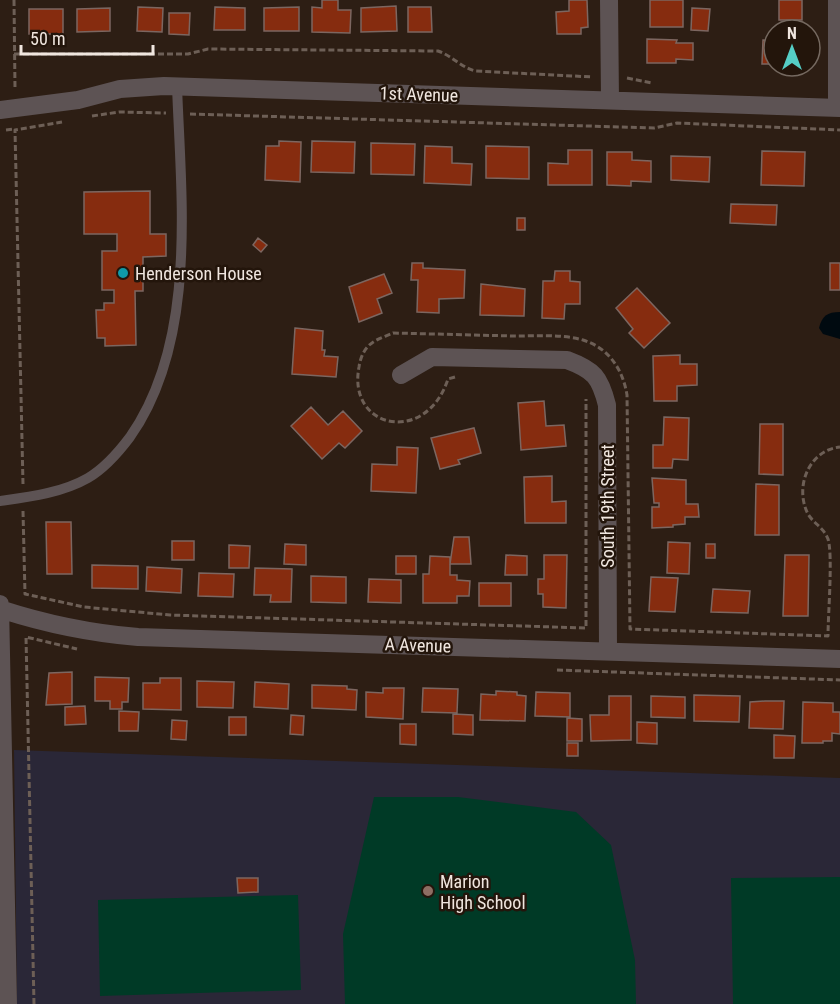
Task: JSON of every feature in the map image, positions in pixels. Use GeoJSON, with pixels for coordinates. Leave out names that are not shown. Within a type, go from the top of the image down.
{"type":"FeatureCollection","features":[{"type":"Feature","properties":{"kind":"street"},"geometry":{"type":"LineString","coordinates":[[609,0],[610,100]]}},
{"type":"Feature","properties":{"kind":"street"},"geometry":{"type":"LineString","coordinates":[[837,0],[838,107]]}},
{"type":"Feature","properties":{"kind":"street","name":"1st Avenue"},"geometry":{"type":"LineString","coordinates":[[0,110],[78,100],[120,89],[177,86],[838,107]]}},
{"type":"Feature","properties":{"kind":"street","name":"South 19th Street"},"geometry":{"type":"LineString","coordinates":[[401,375],[432,357],[567,360],[587,367],[602,383],[607,405],[608,651]]}},
{"type":"Feature","properties":{"kind":"street"},"geometry":{"type":"LineString","coordinates":[[0,604],[8,1004]]}},
{"type":"Feature","properties":{"kind":"street","name":"A Avenue"},"geometry":{"type":"LineString","coordinates":[[0,609],[51,625],[94,634],[840,659]]}},
{"type":"Feature","properties":{"kind":"lane"},"geometry":{"type":"LineString","coordinates":[[0,501],[41,495],[88,478],[115,457],[143,418],[169,351],[180,285],[177,86]]}},
{"type":"Feature","properties":{"kind":"path"},"geometry":{"type":"LineString","coordinates":[[14,0],[15,88]]}},
{"type":"Feature","properties":{"kind":"path"},"geometry":{"type":"LineString","coordinates":[[14,54],[188,54],[208,49],[438,51],[452,56],[465,68],[475,71],[632,78],[654,83]]}},
{"type":"Feature","properties":{"kind":"path"},"geometry":{"type":"LineString","coordinates":[[85,118],[119,112],[654,128],[677,123],[840,130]]}},
{"type":"Feature","properties":{"kind":"path"},"geometry":{"type":"LineString","coordinates":[[73,120],[15,130],[25,594],[84,607],[170,615],[586,628],[587,425],[586,396],[583,391]]}},
{"type":"Feature","properties":{"kind":"path"},"geometry":{"type":"LineString","coordinates":[[459,375],[448,379],[434,408],[417,419],[400,422],[378,418],[373,413],[359,394],[357,377],[360,358],[371,344],[393,333],[555,337],[585,340],[603,351],[617,364],[624,376],[627,395],[630,629],[828,636],[828,539],[808,515],[802,485],[817,456],[840,447]]}},
{"type":"Feature","properties":{"kind":"path"},"geometry":{"type":"LineString","coordinates":[[34,1004],[26,638],[80,649]]}},
{"type":"Feature","properties":{"kind":"path"},"geometry":{"type":"LineString","coordinates":[[548,669],[840,680]]}},
{"type":"Feature","properties":{"kind":"shaded area"},"geometry":{"type":"Polygon","coordinates":[[[840,312],[840,339],[823,334],[819,328],[822,320],[828,314],[840,312]]]}},
{"type":"Feature","properties":{"kind":"shaded area","name":"Marion High School"},"geometry":{"type":"Polygon","coordinates":[[[14,750],[840,778],[840,1004],[17,1004],[14,750]]]}},
{"type":"Feature","properties":{"kind":"green space"},"geometry":{"type":"Polygon","coordinates":[[[374,797],[458,797],[576,812],[611,845],[635,960],[636,1004],[345,1004],[343,934],[374,797]]]}},
{"type":"Feature","properties":{"kind":"green space"},"geometry":{"type":"Polygon","coordinates":[[[840,877],[840,1004],[733,1004],[731,878],[840,877]]]}},
{"type":"Feature","properties":{"kind":"green space"},"geometry":{"type":"Polygon","coordinates":[[[298,895],[301,990],[100,996],[98,900],[298,895]]]}},
{"type":"Feature","properties":{"kind":"building"},"geometry":{"type":"Polygon","coordinates":[[[322,0],[338,0],[338,10],[351,10],[350,33],[312,32],[312,7],[322,8],[322,0]]]}},
{"type":"Feature","properties":{"kind":"building"},"geometry":{"type":"Polygon","coordinates":[[[569,0],[587,0],[588,27],[581,28],[581,34],[557,34],[556,12],[569,11],[569,0]]]}},
{"type":"Feature","properties":{"kind":"building"},"geometry":{"type":"Polygon","coordinates":[[[650,0],[683,0],[683,27],[650,27],[650,0]]]}},
{"type":"Feature","properties":{"kind":"building"},"geometry":{"type":"Polygon","coordinates":[[[779,0],[802,0],[802,18],[779,18],[779,0]]]}},
{"type":"Feature","properties":{"kind":"building"},"geometry":{"type":"Polygon","coordinates":[[[396,6],[397,31],[361,32],[361,8],[396,6]]]}},
{"type":"Feature","properties":{"kind":"building"},"geometry":{"type":"Polygon","coordinates":[[[138,7],[163,8],[162,32],[137,31],[138,7]]]}},
{"type":"Feature","properties":{"kind":"building"},"geometry":{"type":"Polygon","coordinates":[[[215,7],[245,8],[245,30],[214,30],[215,7]]]}},
{"type":"Feature","properties":{"kind":"building"},"geometry":{"type":"Polygon","coordinates":[[[299,7],[299,31],[264,31],[264,8],[299,7]]]}},
{"type":"Feature","properties":{"kind":"building"},"geometry":{"type":"Polygon","coordinates":[[[408,7],[431,7],[432,32],[408,32],[408,7]]]}},
{"type":"Feature","properties":{"kind":"building"},"geometry":{"type":"Polygon","coordinates":[[[110,8],[110,31],[77,32],[77,9],[110,8]]]}},
{"type":"Feature","properties":{"kind":"building"},"geometry":{"type":"Polygon","coordinates":[[[692,8],[710,9],[708,31],[691,30],[692,8]]]}},
{"type":"Feature","properties":{"kind":"building"},"geometry":{"type":"Polygon","coordinates":[[[29,9],[63,9],[63,34],[29,34],[29,9]]]}},
{"type":"Feature","properties":{"kind":"building"},"geometry":{"type":"Polygon","coordinates":[[[169,13],[190,13],[189,35],[169,34],[169,13]]]}},
{"type":"Feature","properties":{"kind":"building"},"geometry":{"type":"Polygon","coordinates":[[[647,39],[693,43],[693,60],[676,59],[676,63],[647,63],[647,39]]]}},
{"type":"Feature","properties":{"kind":"building"},"geometry":{"type":"Polygon","coordinates":[[[279,141],[301,142],[300,182],[265,180],[266,146],[279,146],[279,141]]]}},
{"type":"Feature","properties":{"kind":"building"},"geometry":{"type":"Polygon","coordinates":[[[312,141],[355,142],[354,173],[311,172],[312,141]]]}},
{"type":"Feature","properties":{"kind":"building"},"geometry":{"type":"Polygon","coordinates":[[[371,143],[415,144],[414,175],[371,174],[371,143]]]}},
{"type":"Feature","properties":{"kind":"building"},"geometry":{"type":"Polygon","coordinates":[[[425,146],[452,147],[452,163],[472,164],[471,185],[424,183],[425,146]]]}},
{"type":"Feature","properties":{"kind":"building"},"geometry":{"type":"Polygon","coordinates":[[[486,146],[529,147],[529,179],[486,178],[486,146]]]}},
{"type":"Feature","properties":{"kind":"building"},"geometry":{"type":"Polygon","coordinates":[[[568,150],[592,150],[592,185],[548,185],[548,163],[568,164],[568,150]]]}},
{"type":"Feature","properties":{"kind":"building"},"geometry":{"type":"Polygon","coordinates":[[[762,151],[805,152],[804,186],[761,185],[762,151]]]}},
{"type":"Feature","properties":{"kind":"building"},"geometry":{"type":"Polygon","coordinates":[[[607,152],[632,152],[632,160],[651,161],[651,182],[631,181],[631,186],[607,185],[607,152]]]}},
{"type":"Feature","properties":{"kind":"building"},"geometry":{"type":"Polygon","coordinates":[[[671,156],[710,157],[709,182],[671,180],[671,156]]]}},
{"type":"Feature","properties":{"kind":"building","name":"Henderson House"},"geometry":{"type":"Polygon","coordinates":[[[150,191],[150,234],[166,234],[166,256],[143,257],[143,291],[135,291],[136,345],[105,346],[105,338],[97,338],[96,310],[104,310],[104,303],[114,303],[114,290],[102,290],[102,251],[117,251],[117,234],[84,234],[84,192],[150,191]]]}},
{"type":"Feature","properties":{"kind":"building"},"geometry":{"type":"Polygon","coordinates":[[[731,204],[777,205],[776,225],[730,223],[731,204]]]}},
{"type":"Feature","properties":{"kind":"building"},"geometry":{"type":"Polygon","coordinates":[[[517,218],[525,218],[525,230],[517,230],[517,218]]]}},
{"type":"Feature","properties":{"kind":"building"},"geometry":{"type":"Polygon","coordinates":[[[258,238],[267,245],[261,252],[253,245],[258,238]]]}},
{"type":"Feature","properties":{"kind":"building"},"geometry":{"type":"Polygon","coordinates":[[[412,263],[423,263],[423,268],[465,270],[464,298],[439,299],[439,313],[417,312],[418,280],[411,280],[412,263]]]}},
{"type":"Feature","properties":{"kind":"building"},"geometry":{"type":"Polygon","coordinates":[[[830,263],[840,263],[840,290],[830,290],[830,263]]]}},
{"type":"Feature","properties":{"kind":"building"},"geometry":{"type":"Polygon","coordinates":[[[555,271],[570,271],[570,281],[580,282],[580,304],[565,304],[564,319],[542,318],[543,281],[554,281],[555,271]]]}},
{"type":"Feature","properties":{"kind":"building"},"geometry":{"type":"Polygon","coordinates":[[[384,274],[392,293],[377,299],[382,313],[359,322],[349,287],[384,274]]]}},
{"type":"Feature","properties":{"kind":"building"},"geometry":{"type":"Polygon","coordinates":[[[481,284],[525,289],[524,316],[480,315],[481,284]]]}},
{"type":"Feature","properties":{"kind":"building"},"geometry":{"type":"Polygon","coordinates":[[[637,288],[670,323],[644,348],[629,333],[633,329],[616,308],[637,288]]]}},
{"type":"Feature","properties":{"kind":"building"},"geometry":{"type":"Polygon","coordinates":[[[295,328],[323,331],[324,356],[338,357],[336,377],[292,374],[295,328]]]}},
{"type":"Feature","properties":{"kind":"building"},"geometry":{"type":"Polygon","coordinates":[[[680,355],[680,364],[697,364],[697,385],[677,386],[677,401],[654,401],[653,356],[680,355]]]}},
{"type":"Feature","properties":{"kind":"building"},"geometry":{"type":"Polygon","coordinates":[[[544,401],[546,426],[564,425],[566,446],[521,450],[518,403],[544,401]]]}},
{"type":"Feature","properties":{"kind":"building"},"geometry":{"type":"Polygon","coordinates":[[[311,407],[328,425],[343,411],[362,431],[345,448],[339,443],[322,459],[291,426],[311,407]]]}},
{"type":"Feature","properties":{"kind":"building"},"geometry":{"type":"Polygon","coordinates":[[[664,417],[689,418],[688,460],[673,459],[672,468],[653,468],[653,445],[663,445],[664,417]]]}},
{"type":"Feature","properties":{"kind":"building"},"geometry":{"type":"Polygon","coordinates":[[[760,424],[783,424],[783,475],[759,474],[760,424]]]}},
{"type":"Feature","properties":{"kind":"building"},"geometry":{"type":"Polygon","coordinates":[[[474,428],[481,453],[458,460],[460,464],[440,469],[431,438],[474,428]]]}},
{"type":"Feature","properties":{"kind":"building"},"geometry":{"type":"Polygon","coordinates":[[[397,447],[418,448],[416,493],[371,491],[372,464],[397,465],[397,447]]]}},
{"type":"Feature","properties":{"kind":"building"},"geometry":{"type":"Polygon","coordinates":[[[552,476],[552,502],[566,501],[566,523],[525,523],[524,477],[552,476]]]}},
{"type":"Feature","properties":{"kind":"building"},"geometry":{"type":"Polygon","coordinates":[[[652,478],[686,480],[686,504],[698,504],[699,517],[685,517],[685,524],[673,525],[673,527],[652,528],[652,507],[659,507],[659,503],[654,503],[652,478]]]}},
{"type":"Feature","properties":{"kind":"building"},"geometry":{"type":"Polygon","coordinates":[[[756,484],[779,485],[779,535],[755,535],[756,484]]]}},
{"type":"Feature","properties":{"kind":"building"},"geometry":{"type":"Polygon","coordinates":[[[46,522],[71,522],[72,574],[47,574],[46,522]]]}},
{"type":"Feature","properties":{"kind":"building"},"geometry":{"type":"Polygon","coordinates":[[[454,537],[469,537],[471,564],[450,564],[454,537]]]}},
{"type":"Feature","properties":{"kind":"building"},"geometry":{"type":"Polygon","coordinates":[[[172,541],[194,541],[194,560],[172,560],[172,541]]]}},
{"type":"Feature","properties":{"kind":"building"},"geometry":{"type":"Polygon","coordinates":[[[668,542],[690,543],[689,574],[667,573],[668,542]]]}},
{"type":"Feature","properties":{"kind":"building"},"geometry":{"type":"Polygon","coordinates":[[[285,544],[306,545],[306,565],[284,564],[285,544]]]}},
{"type":"Feature","properties":{"kind":"building"},"geometry":{"type":"Polygon","coordinates":[[[706,544],[715,544],[715,558],[706,558],[706,544]]]}},
{"type":"Feature","properties":{"kind":"building"},"geometry":{"type":"Polygon","coordinates":[[[229,545],[250,546],[249,568],[229,568],[229,545]]]}},
{"type":"Feature","properties":{"kind":"building"},"geometry":{"type":"Polygon","coordinates":[[[506,555],[527,556],[527,575],[505,575],[506,555]]]}},
{"type":"Feature","properties":{"kind":"building"},"geometry":{"type":"Polygon","coordinates":[[[544,555],[567,555],[566,608],[543,607],[543,594],[538,594],[538,579],[544,579],[544,555]]]}},
{"type":"Feature","properties":{"kind":"building"},"geometry":{"type":"Polygon","coordinates":[[[785,555],[809,555],[808,616],[783,616],[785,555]]]}},
{"type":"Feature","properties":{"kind":"building"},"geometry":{"type":"Polygon","coordinates":[[[396,556],[416,556],[416,574],[396,574],[396,556]]]}},
{"type":"Feature","properties":{"kind":"building"},"geometry":{"type":"Polygon","coordinates":[[[430,556],[450,557],[450,575],[457,575],[457,580],[470,581],[469,596],[457,596],[457,603],[423,603],[423,574],[429,574],[430,556]]]}},
{"type":"Feature","properties":{"kind":"building"},"geometry":{"type":"Polygon","coordinates":[[[92,565],[138,566],[138,589],[92,588],[92,565]]]}},
{"type":"Feature","properties":{"kind":"building"},"geometry":{"type":"Polygon","coordinates":[[[147,567],[182,569],[181,593],[146,591],[147,567]]]}},
{"type":"Feature","properties":{"kind":"building"},"geometry":{"type":"Polygon","coordinates":[[[255,568],[292,569],[291,602],[270,602],[271,595],[254,595],[255,568]]]}},
{"type":"Feature","properties":{"kind":"building"},"geometry":{"type":"Polygon","coordinates":[[[199,573],[234,574],[233,597],[198,596],[199,573]]]}},
{"type":"Feature","properties":{"kind":"building"},"geometry":{"type":"Polygon","coordinates":[[[311,576],[346,577],[346,603],[311,602],[311,576]]]}},
{"type":"Feature","properties":{"kind":"building"},"geometry":{"type":"Polygon","coordinates":[[[651,577],[678,578],[675,612],[649,611],[651,577]]]}},
{"type":"Feature","properties":{"kind":"building"},"geometry":{"type":"Polygon","coordinates":[[[369,579],[401,580],[401,603],[368,602],[369,579]]]}},
{"type":"Feature","properties":{"kind":"building"},"geometry":{"type":"Polygon","coordinates":[[[479,583],[511,583],[511,606],[479,606],[479,583]]]}},
{"type":"Feature","properties":{"kind":"building"},"geometry":{"type":"Polygon","coordinates":[[[713,589],[750,591],[748,613],[711,612],[713,589]]]}},
{"type":"Feature","properties":{"kind":"building"},"geometry":{"type":"Polygon","coordinates":[[[72,672],[72,704],[46,705],[49,673],[72,672]]]}},
{"type":"Feature","properties":{"kind":"building"},"geometry":{"type":"Polygon","coordinates":[[[95,677],[129,678],[128,702],[122,702],[122,709],[110,709],[110,701],[95,701],[95,677]]]}},
{"type":"Feature","properties":{"kind":"building"},"geometry":{"type":"Polygon","coordinates":[[[160,678],[181,678],[181,710],[143,709],[143,683],[160,683],[160,678]]]}},
{"type":"Feature","properties":{"kind":"building"},"geometry":{"type":"Polygon","coordinates":[[[197,681],[234,682],[233,708],[197,707],[197,681]]]}},
{"type":"Feature","properties":{"kind":"building"},"geometry":{"type":"Polygon","coordinates":[[[255,682],[289,684],[288,709],[254,707],[255,682]]]}},
{"type":"Feature","properties":{"kind":"building"},"geometry":{"type":"Polygon","coordinates":[[[312,685],[347,686],[347,689],[357,690],[356,710],[312,708],[312,685]]]}},
{"type":"Feature","properties":{"kind":"building"},"geometry":{"type":"Polygon","coordinates":[[[383,688],[404,688],[403,719],[366,717],[366,692],[383,693],[383,688]]]}},
{"type":"Feature","properties":{"kind":"building"},"geometry":{"type":"Polygon","coordinates":[[[423,688],[458,689],[457,713],[422,712],[423,688]]]}},
{"type":"Feature","properties":{"kind":"building"},"geometry":{"type":"Polygon","coordinates":[[[496,691],[517,692],[517,695],[526,696],[525,721],[480,720],[481,694],[496,695],[496,691]]]}},
{"type":"Feature","properties":{"kind":"building"},"geometry":{"type":"Polygon","coordinates":[[[536,692],[570,693],[570,717],[535,716],[536,692]]]}},
{"type":"Feature","properties":{"kind":"building"},"geometry":{"type":"Polygon","coordinates":[[[694,695],[740,696],[739,722],[694,721],[694,695]]]}},
{"type":"Feature","properties":{"kind":"building"},"geometry":{"type":"Polygon","coordinates":[[[609,696],[631,696],[631,740],[591,741],[590,715],[609,715],[609,696]]]}},
{"type":"Feature","properties":{"kind":"building"},"geometry":{"type":"Polygon","coordinates":[[[651,696],[685,697],[685,718],[651,717],[651,696]]]}},
{"type":"Feature","properties":{"kind":"building"},"geometry":{"type":"Polygon","coordinates":[[[784,701],[783,729],[749,728],[750,702],[784,701]]]}},
{"type":"Feature","properties":{"kind":"building"},"geometry":{"type":"Polygon","coordinates":[[[803,702],[833,703],[833,712],[840,712],[840,734],[832,733],[832,741],[802,743],[803,702]]]}},
{"type":"Feature","properties":{"kind":"building"},"geometry":{"type":"Polygon","coordinates":[[[85,706],[86,724],[65,725],[65,707],[85,706]]]}},
{"type":"Feature","properties":{"kind":"building"},"geometry":{"type":"Polygon","coordinates":[[[119,711],[139,712],[138,731],[119,731],[119,711]]]}},
{"type":"Feature","properties":{"kind":"building"},"geometry":{"type":"Polygon","coordinates":[[[453,714],[473,715],[473,735],[453,734],[453,714]]]}},
{"type":"Feature","properties":{"kind":"building"},"geometry":{"type":"Polygon","coordinates":[[[291,715],[304,716],[303,735],[290,734],[291,715]]]}},
{"type":"Feature","properties":{"kind":"building"},"geometry":{"type":"Polygon","coordinates":[[[229,717],[246,717],[246,735],[229,735],[229,717]]]}},
{"type":"Feature","properties":{"kind":"building"},"geometry":{"type":"Polygon","coordinates":[[[567,718],[582,719],[582,741],[567,741],[567,718]]]}},
{"type":"Feature","properties":{"kind":"building"},"geometry":{"type":"Polygon","coordinates":[[[172,720],[187,721],[186,740],[171,739],[172,720]]]}},
{"type":"Feature","properties":{"kind":"building"},"geometry":{"type":"Polygon","coordinates":[[[637,722],[657,723],[657,744],[637,743],[637,722]]]}},
{"type":"Feature","properties":{"kind":"building"},"geometry":{"type":"Polygon","coordinates":[[[400,724],[416,724],[416,745],[400,744],[400,724]]]}},
{"type":"Feature","properties":{"kind":"building"},"geometry":{"type":"Polygon","coordinates":[[[774,735],[795,736],[794,758],[774,758],[774,735]]]}},
{"type":"Feature","properties":{"kind":"building"},"geometry":{"type":"Polygon","coordinates":[[[567,743],[578,743],[578,756],[567,756],[567,743]]]}},
{"type":"Feature","properties":{"kind":"building"},"geometry":{"type":"Polygon","coordinates":[[[237,878],[258,878],[258,892],[238,893],[237,878]]]}},
{"type":"Feature","properties":{"kind":"place","name":"Henderson House"},"geometry":{"type":"Point","coordinates":[123,273]}},
{"type":"Feature","properties":{"kind":"place","name":"Marion High School"},"geometry":{"type":"Point","coordinates":[428,891]}}]}
